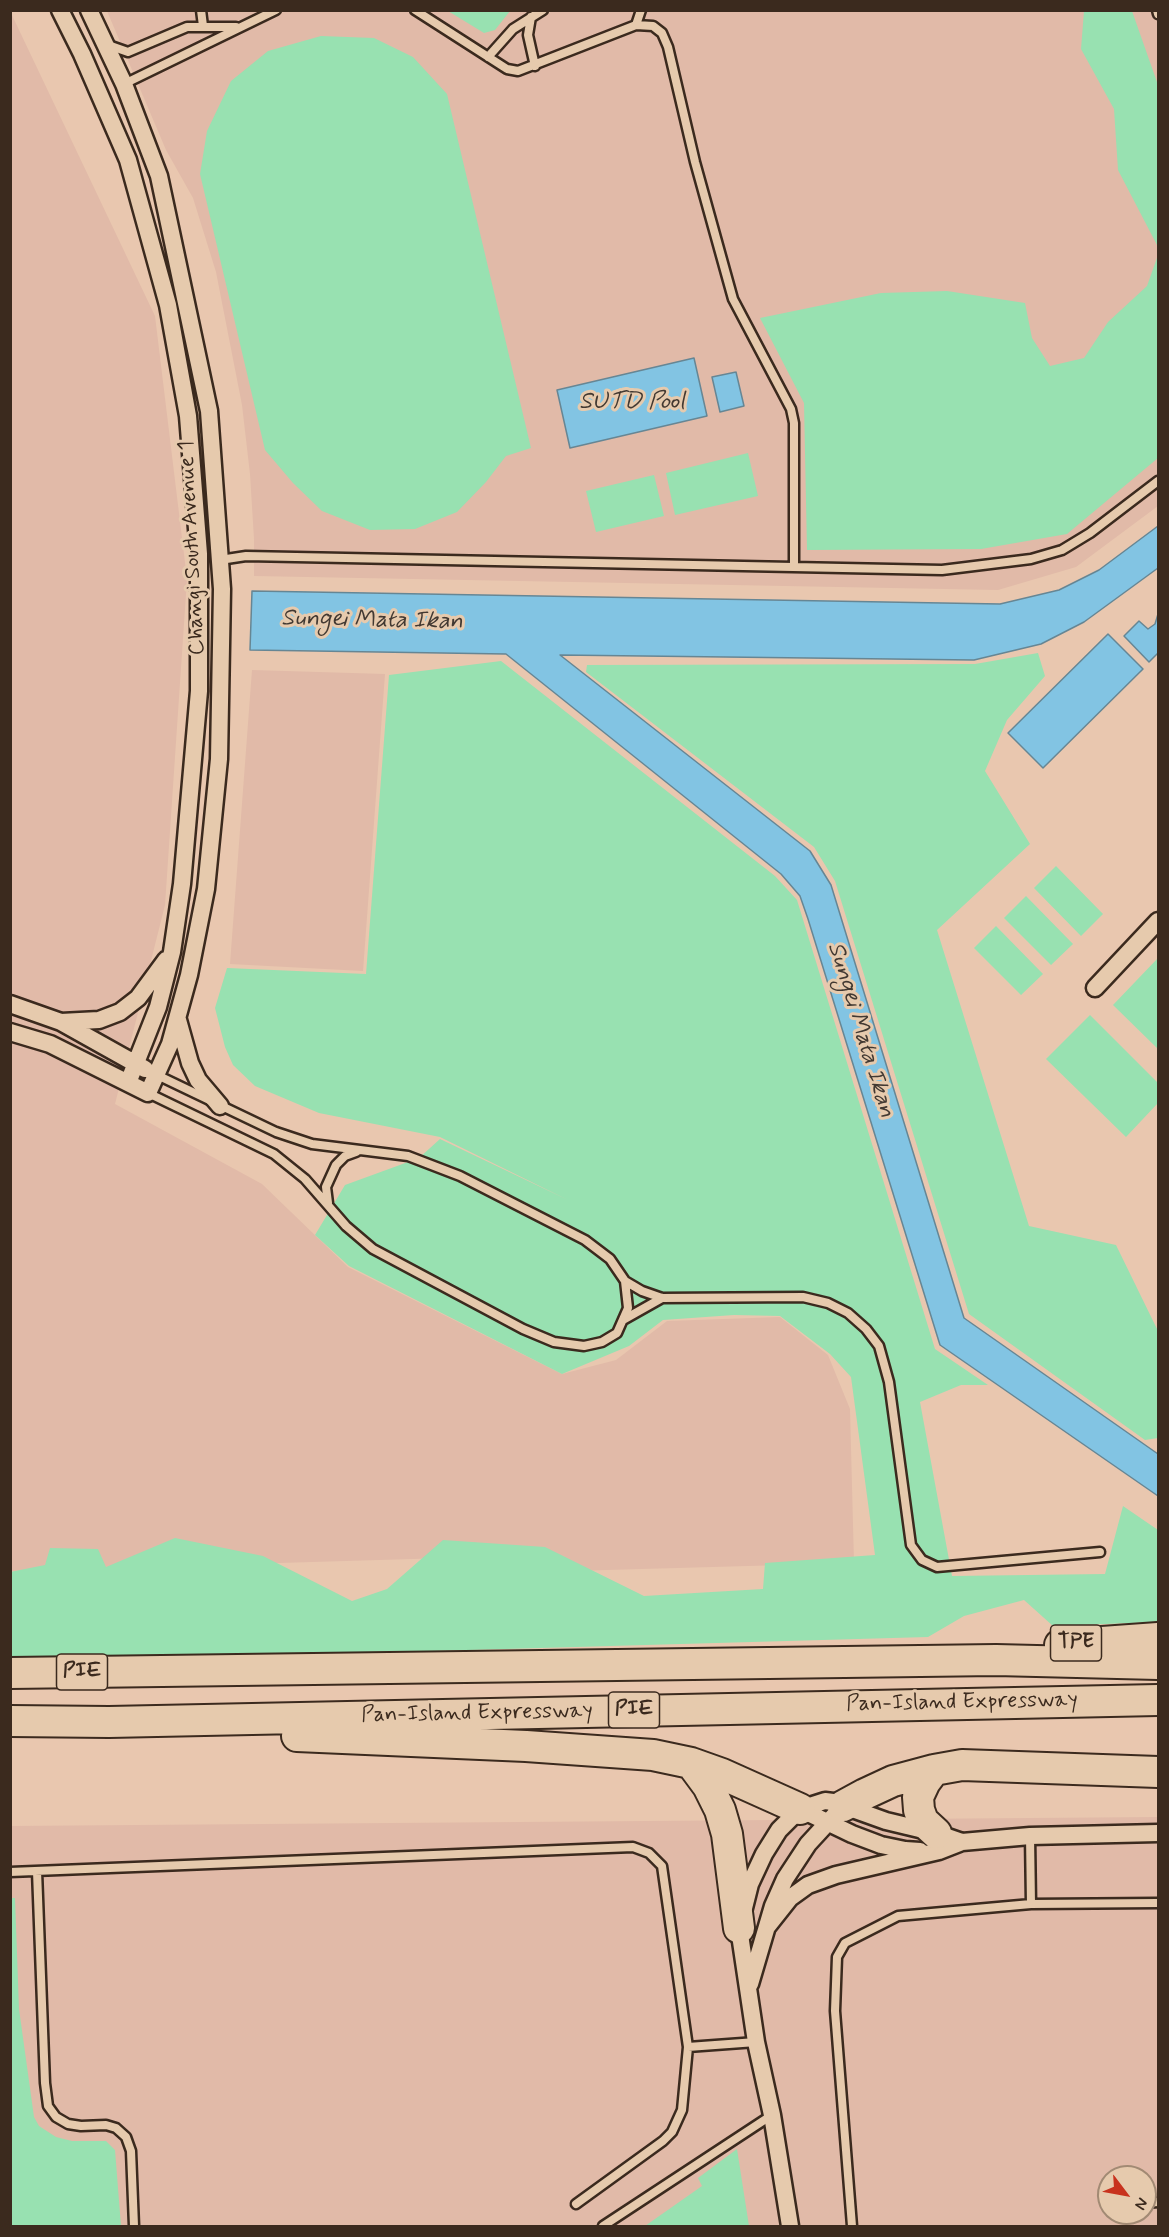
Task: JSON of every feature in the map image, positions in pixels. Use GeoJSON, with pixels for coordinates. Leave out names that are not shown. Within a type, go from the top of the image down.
{"type":"FeatureCollection","features":[{"type":"Feature","properties":{"kind":"highway","name":"TPE"},"geometry":{"type":"LineString","coordinates":[[996,1660],[1013,1653],[1044,1647],[1158,1638]]}},
{"type":"Feature","properties":{"kind":"highway","name":"Pan-Island Expressway"},"geometry":{"type":"LineString","coordinates":[[10,1673],[996,1660],[1158,1664]]}},
{"type":"Feature","properties":{"kind":"highway","name":"Pan-Island Expressway"},"geometry":{"type":"LineString","coordinates":[[10,1721],[109,1722],[1158,1700]]}},
{"type":"Feature","properties":{"kind":"highway"},"geometry":{"type":"LineString","coordinates":[[109,1722],[310,1737],[440,1742],[653,1755],[691,1763],[722,1774],[800,1809]]}},
{"type":"Feature","properties":{"kind":"highway"},"geometry":{"type":"LineString","coordinates":[[691,1763],[708,1786],[720,1810],[753,1927]]}},
{"type":"Feature","properties":{"kind":"highway"},"geometry":{"type":"LineString","coordinates":[[836,1814],[864,1794],[893,1781],[962,1765],[1158,1772]]}},
{"type":"Feature","properties":{"kind":"highway"},"geometry":{"type":"LineString","coordinates":[[934,1770],[918,1797],[919,1810],[923,1821],[946,1842]]}},
{"type":"Feature","properties":{"kind":"street","name":"Changi South Avenue 1"},"geometry":{"type":"LineString","coordinates":[[60,10],[82,54],[128,160],[168,305],[188,416],[200,574],[200,691],[182,884],[172,952],[158,1007],[128,1083]]}},
{"type":"Feature","properties":{"kind":"street","name":"Changi South Avenue 1"},"geometry":{"type":"LineString","coordinates":[[89,10],[124,84],[159,176],[209,411],[220,560],[222,600],[219,759],[206,889],[178,1020],[148,1093]]}},
{"type":"Feature","properties":{"kind":"street"},"geometry":{"type":"LineString","coordinates":[[1095,988],[1158,921]]}},
{"type":"Feature","properties":{"kind":"street","name":"Changi South Avenue 1"},"geometry":{"type":"LineString","coordinates":[[61,1022],[99,1020],[120,1012],[138,998],[172,952]]}},
{"type":"Feature","properties":{"kind":"street"},"geometry":{"type":"LineString","coordinates":[[10,1004],[61,1022],[157,1075]]}},
{"type":"Feature","properties":{"kind":"street"},"geometry":{"type":"LineString","coordinates":[[178,1020],[189,1063],[198,1080],[220,1106]]}},
{"type":"Feature","properties":{"kind":"street"},"geometry":{"type":"LineString","coordinates":[[10,1032],[50,1044],[148,1093]]}},
{"type":"Feature","properties":{"kind":"street"},"geometry":{"type":"LineString","coordinates":[[790,2226],[772,2115],[756,2042],[749,1988],[753,1927],[750,1884],[764,1854],[779,1830],[800,1809],[825,1801],[836,1814],[881,1845],[905,1850],[946,1842],[1030,1836],[1158,1833]]}},
{"type":"Feature","properties":{"kind":"street"},"geometry":{"type":"LineString","coordinates":[[749,1988],[753,1927],[773,1906],[785,1879],[808,1844],[836,1814]]}},
{"type":"Feature","properties":{"kind":"street"},"geometry":{"type":"LineString","coordinates":[[836,1814],[911,1828],[946,1842]]}},
{"type":"Feature","properties":{"kind":"street"},"geometry":{"type":"LineString","coordinates":[[753,1927],[808,1885],[946,1842]]}},
{"type":"Feature","properties":{"kind":"lane"},"geometry":{"type":"LineString","coordinates":[[201,10],[203,26]]}},
{"type":"Feature","properties":{"kind":"lane"},"geometry":{"type":"LineString","coordinates":[[124,84],[276,10]]}},
{"type":"Feature","properties":{"kind":"lane"},"geometry":{"type":"LineString","coordinates":[[415,10],[507,69],[518,71],[636,25],[652,26],[662,33],[668,47],[695,162],[733,299],[791,409],[794,423],[794,566]]}},
{"type":"Feature","properties":{"kind":"lane"},"geometry":{"type":"LineString","coordinates":[[488,57],[513,29],[543,10]]}},
{"type":"Feature","properties":{"kind":"lane"},"geometry":{"type":"LineString","coordinates":[[636,25],[641,10]]}},
{"type":"Feature","properties":{"kind":"lane"},"geometry":{"type":"LineString","coordinates":[[531,17],[528,35],[535,66]]}},
{"type":"Feature","properties":{"kind":"lane"},"geometry":{"type":"LineString","coordinates":[[105,43],[128,52],[187,27],[245,26]]}},
{"type":"Feature","properties":{"kind":"lane"},"geometry":{"type":"LineString","coordinates":[[220,560],[246,556],[942,570],[1031,559],[1062,550],[1081,539],[1158,481]]}},
{"type":"Feature","properties":{"kind":"lane"},"geometry":{"type":"LineString","coordinates":[[157,1075],[285,1135],[312,1144],[408,1156],[460,1176],[585,1240],[610,1259],[625,1281],[642,1291],[662,1298],[803,1297],[828,1303],[848,1312],[866,1329],[879,1346],[889,1382],[911,1545],[922,1560],[937,1567],[1100,1552]]}},
{"type":"Feature","properties":{"kind":"lane"},"geometry":{"type":"LineString","coordinates":[[148,1093],[274,1154],[305,1179],[346,1226],[373,1249],[523,1329],[554,1342],[584,1346],[602,1342],[617,1333],[628,1308],[625,1281]]}},
{"type":"Feature","properties":{"kind":"lane"},"geometry":{"type":"LineString","coordinates":[[328,1206],[326,1187],[329,1177],[345,1156],[358,1151]]}},
{"type":"Feature","properties":{"kind":"lane"},"geometry":{"type":"LineString","coordinates":[[623,1320],[662,1298]]}},
{"type":"Feature","properties":{"kind":"lane"},"geometry":{"type":"LineString","coordinates":[[1030,1836],[1031,1904]]}},
{"type":"Feature","properties":{"kind":"lane"},"geometry":{"type":"LineString","coordinates":[[10,1872],[633,1846],[649,1853],[662,1866],[688,2047],[682,2110],[672,2132],[663,2141],[576,2204]]}},
{"type":"Feature","properties":{"kind":"lane"},"geometry":{"type":"LineString","coordinates":[[37,1870],[45,2083],[48,2106],[56,2117],[68,2124],[106,2125],[116,2128],[126,2137],[131,2151],[134,2226]]}},
{"type":"Feature","properties":{"kind":"lane"},"geometry":{"type":"LineString","coordinates":[[852,2226],[835,2012],[837,1957],[846,1942],[898,1916],[1031,1904],[1158,1903]]}},
{"type":"Feature","properties":{"kind":"lane"},"geometry":{"type":"LineString","coordinates":[[688,2047],[756,2042]]}},
{"type":"Feature","properties":{"kind":"lane"},"geometry":{"type":"LineString","coordinates":[[603,2226],[772,2115]]}},
{"type":"Feature","properties":{"kind":"shaded area"},"geometry":{"type":"Polygon","coordinates":[[[10,11],[155,316],[187,579],[165,905],[115,1104],[262,1184],[348,1267],[562,1374],[616,1360],[667,1321],[780,1317],[828,1355],[850,1409],[854,1563],[571,1571],[513,1556],[11,1571],[10,11]]]}},
{"type":"Feature","properties":{"kind":"shaded area"},"geometry":{"type":"Polygon","coordinates":[[[107,11],[1158,11],[1158,506],[1076,567],[998,590],[254,576],[250,474],[242,405],[216,272],[193,198],[166,150],[107,11]]]}},
{"type":"Feature","properties":{"kind":"shaded area"},"geometry":{"type":"Polygon","coordinates":[[[252,670],[385,674],[363,971],[230,964],[252,670]]]}},
{"type":"Feature","properties":{"kind":"shaded area"},"geometry":{"type":"Polygon","coordinates":[[[1158,1817],[1158,2226],[11,2226],[10,1826],[1158,1817]]]}},
{"type":"Feature","properties":{"kind":"green space"},"geometry":{"type":"Polygon","coordinates":[[[448,11],[510,11],[495,30],[484,33],[448,11]]]}},
{"type":"Feature","properties":{"kind":"green space"},"geometry":{"type":"Polygon","coordinates":[[[1084,11],[1132,11],[1158,85],[1158,247],[1118,170],[1114,109],[1081,49],[1084,11]]]}},
{"type":"Feature","properties":{"kind":"green space"},"geometry":{"type":"Polygon","coordinates":[[[321,36],[374,38],[413,57],[447,94],[531,448],[506,456],[486,482],[457,512],[415,529],[370,530],[322,511],[293,483],[265,450],[200,174],[207,131],[231,81],[268,51],[321,36]]]}},
{"type":"Feature","properties":{"kind":"green space"},"geometry":{"type":"Polygon","coordinates":[[[1158,255],[1158,458],[1067,534],[981,549],[807,550],[804,403],[760,318],[881,293],[947,291],[1025,303],[1032,338],[1050,366],[1084,358],[1108,322],[1147,286],[1158,255]]]}},
{"type":"Feature","properties":{"kind":"green space"},"geometry":{"type":"Polygon","coordinates":[[[748,453],[758,496],[675,515],[666,473],[748,453]]]}},
{"type":"Feature","properties":{"kind":"green space"},"geometry":{"type":"Polygon","coordinates":[[[654,475],[664,516],[596,532],[586,491],[654,475]]]}},
{"type":"Feature","properties":{"kind":"green space"},"geometry":{"type":"Polygon","coordinates":[[[1038,653],[1045,676],[1007,720],[985,771],[1030,844],[937,930],[1029,1226],[1116,1245],[1158,1331],[1158,1438],[1145,1440],[969,1314],[835,881],[814,847],[586,672],[587,665],[975,664],[1038,653]]]}},
{"type":"Feature","properties":{"kind":"green space"},"geometry":{"type":"Polygon","coordinates":[[[501,661],[775,876],[797,900],[935,1349],[988,1385],[961,1385],[920,1402],[952,1576],[1105,1574],[1123,1506],[1158,1530],[1158,1622],[1053,1626],[1024,1600],[964,1616],[928,1637],[11,1663],[10,1572],[45,1565],[50,1548],[98,1549],[106,1567],[175,1538],[263,1556],[352,1601],[387,1589],[443,1540],[545,1547],[644,1596],[763,1589],[765,1563],[875,1555],[851,1377],[830,1354],[780,1316],[734,1315],[663,1320],[629,1346],[562,1374],[349,1266],[315,1235],[345,1185],[419,1158],[440,1139],[568,1200],[440,1137],[319,1113],[255,1086],[233,1065],[225,1047],[215,1008],[227,968],[366,974],[389,675],[501,661]]]}},
{"type":"Feature","properties":{"kind":"green space"},"geometry":{"type":"Polygon","coordinates":[[[1056,866],[1103,914],[1081,936],[1034,888],[1056,866]]]}},
{"type":"Feature","properties":{"kind":"green space"},"geometry":{"type":"Polygon","coordinates":[[[1026,896],[1073,944],[1051,965],[1004,918],[1026,896]]]}},
{"type":"Feature","properties":{"kind":"green space"},"geometry":{"type":"Polygon","coordinates":[[[996,926],[1043,974],[1021,995],[974,948],[996,926]]]}},
{"type":"Feature","properties":{"kind":"green space"},"geometry":{"type":"Polygon","coordinates":[[[1158,958],[1158,1049],[1113,1005],[1158,958]]]}},
{"type":"Feature","properties":{"kind":"green space"},"geometry":{"type":"Polygon","coordinates":[[[1090,1015],[1158,1083],[1158,1103],[1126,1137],[1046,1059],[1090,1015]]]}},
{"type":"Feature","properties":{"kind":"green space"},"geometry":{"type":"Polygon","coordinates":[[[10,1898],[15,1898],[19,2009],[34,2117],[39,2126],[56,2137],[72,2141],[106,2141],[115,2150],[121,2226],[11,2226],[10,1898]]]}},
{"type":"Feature","properties":{"kind":"green space"},"geometry":{"type":"Polygon","coordinates":[[[737,2149],[749,2226],[645,2226],[702,2186],[698,2178],[737,2149]]]}},
{"type":"Feature","properties":{"kind":"water","name":"SUTD Pool"},"geometry":{"type":"Polygon","coordinates":[[[694,358],[707,416],[570,448],[557,390],[694,358]]]}},
{"type":"Feature","properties":{"kind":"water"},"geometry":{"type":"Polygon","coordinates":[[[736,372],[744,406],[720,412],[712,377],[736,372]]]}},
{"type":"Feature","properties":{"kind":"water","name":"Sungei Mata Ikan"},"geometry":{"type":"Polygon","coordinates":[[[1158,526],[1158,568],[1084,622],[1041,644],[974,660],[560,655],[810,851],[831,885],[964,1318],[1158,1454],[1158,1496],[940,1345],[808,919],[800,896],[781,874],[506,654],[250,650],[252,591],[1000,604],[1059,590],[1099,570],[1158,526]]]}},
{"type":"Feature","properties":{"kind":"water"},"geometry":{"type":"Polygon","coordinates":[[[1158,614],[1158,653],[1149,662],[1124,636],[1139,621],[1148,629],[1155,624],[1158,614]]]}},
{"type":"Feature","properties":{"kind":"water"},"geometry":{"type":"Polygon","coordinates":[[[1108,634],[1143,669],[1043,768],[1008,733],[1108,634]]]}}]}
